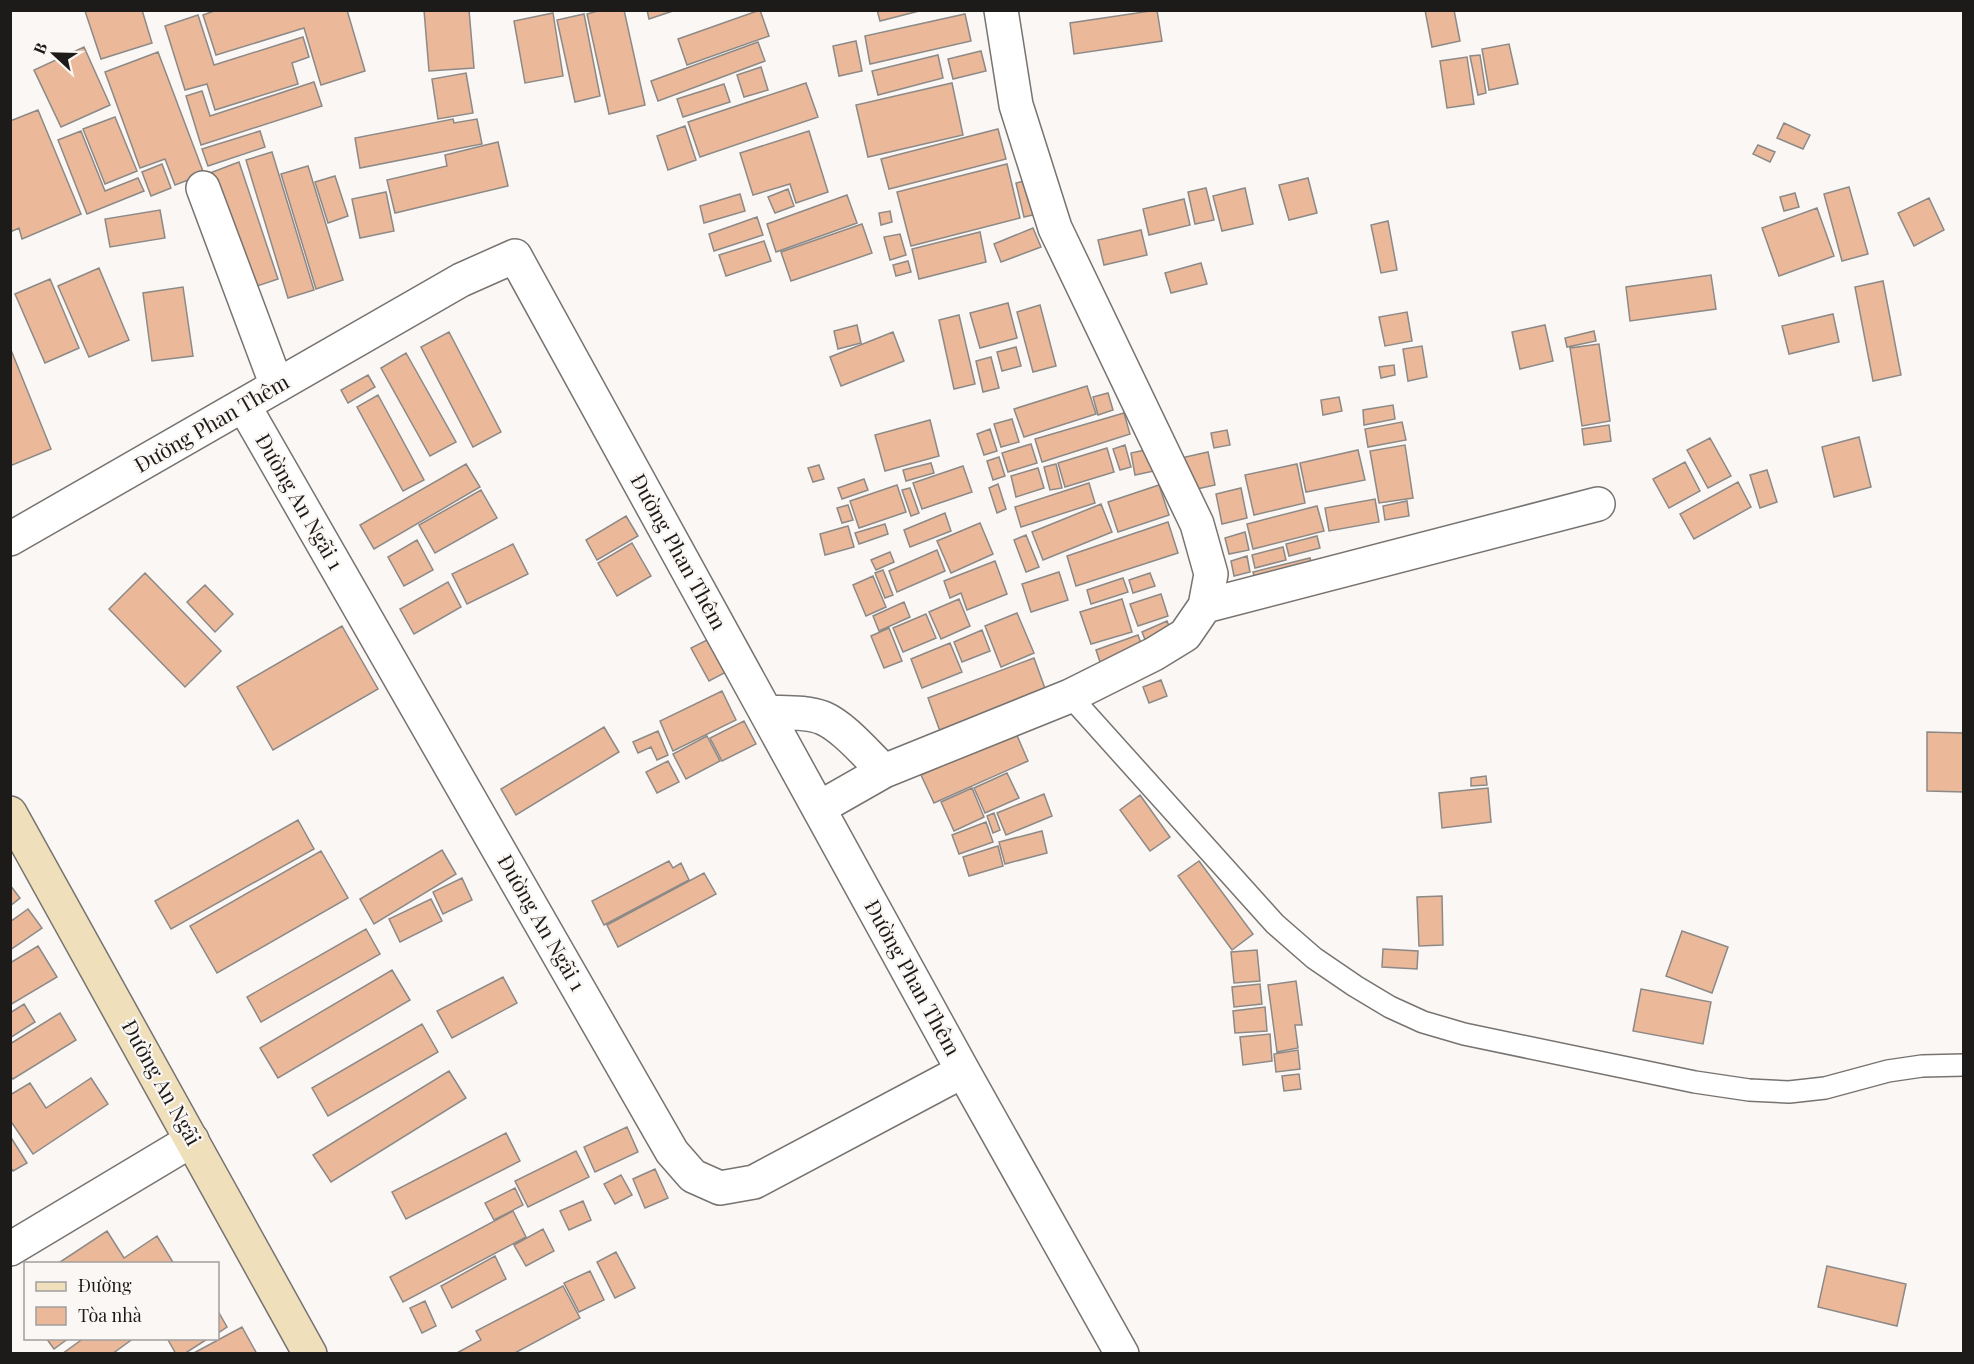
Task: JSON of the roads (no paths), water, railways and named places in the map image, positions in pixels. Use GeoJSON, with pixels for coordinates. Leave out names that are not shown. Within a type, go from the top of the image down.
{"type":"FeatureCollection","features":[{"type":"Feature","properties":{"kind":"main road","name":"Đường An Ngãi"},"geometry":{"type":"LineString","coordinates":[[10,813],[310,1353]]}},
{"type":"Feature","properties":{"kind":"street"},"geometry":{"type":"LineString","coordinates":[[819,807],[884,771],[1070,696],[1154,654],[1185,635],[1205,606],[1211,574],[1197,524],[1055,228],[1016,105],[1001,10]]}},
{"type":"Feature","properties":{"kind":"street"},"geometry":{"type":"LineString","coordinates":[[203,188],[277,386]]}},
{"type":"Feature","properties":{"kind":"street","name":"Đường Phan Thêm"},"geometry":{"type":"LineString","coordinates":[[10,539],[461,280],[515,256],[963,1071],[1122,1353]]}},
{"type":"Feature","properties":{"kind":"street","name":"Đường An Ngãi 1"},"geometry":{"type":"LineString","coordinates":[[244,405],[672,1152],[693,1176],[720,1188],[754,1182],[963,1071]]}},
{"type":"Feature","properties":{"kind":"street"},"geometry":{"type":"LineString","coordinates":[[1205,606],[1598,504]]}},
{"type":"Feature","properties":{"kind":"street"},"geometry":{"type":"LineString","coordinates":[[766,712],[813,715],[824,718],[837,727],[884,771]]}},
{"type":"Feature","properties":{"kind":"street"},"geometry":{"type":"LineString","coordinates":[[10,1249],[192,1140]]}},
{"type":"Feature","properties":{"kind":"lane"},"geometry":{"type":"LineString","coordinates":[[1070,696],[1275,924],[1314,958],[1355,986],[1390,1007],[1423,1022],[1464,1034],[1695,1082],[1749,1090],[1789,1092],[1825,1088],[1888,1071],[1922,1066],[1964,1065]]}}]}
